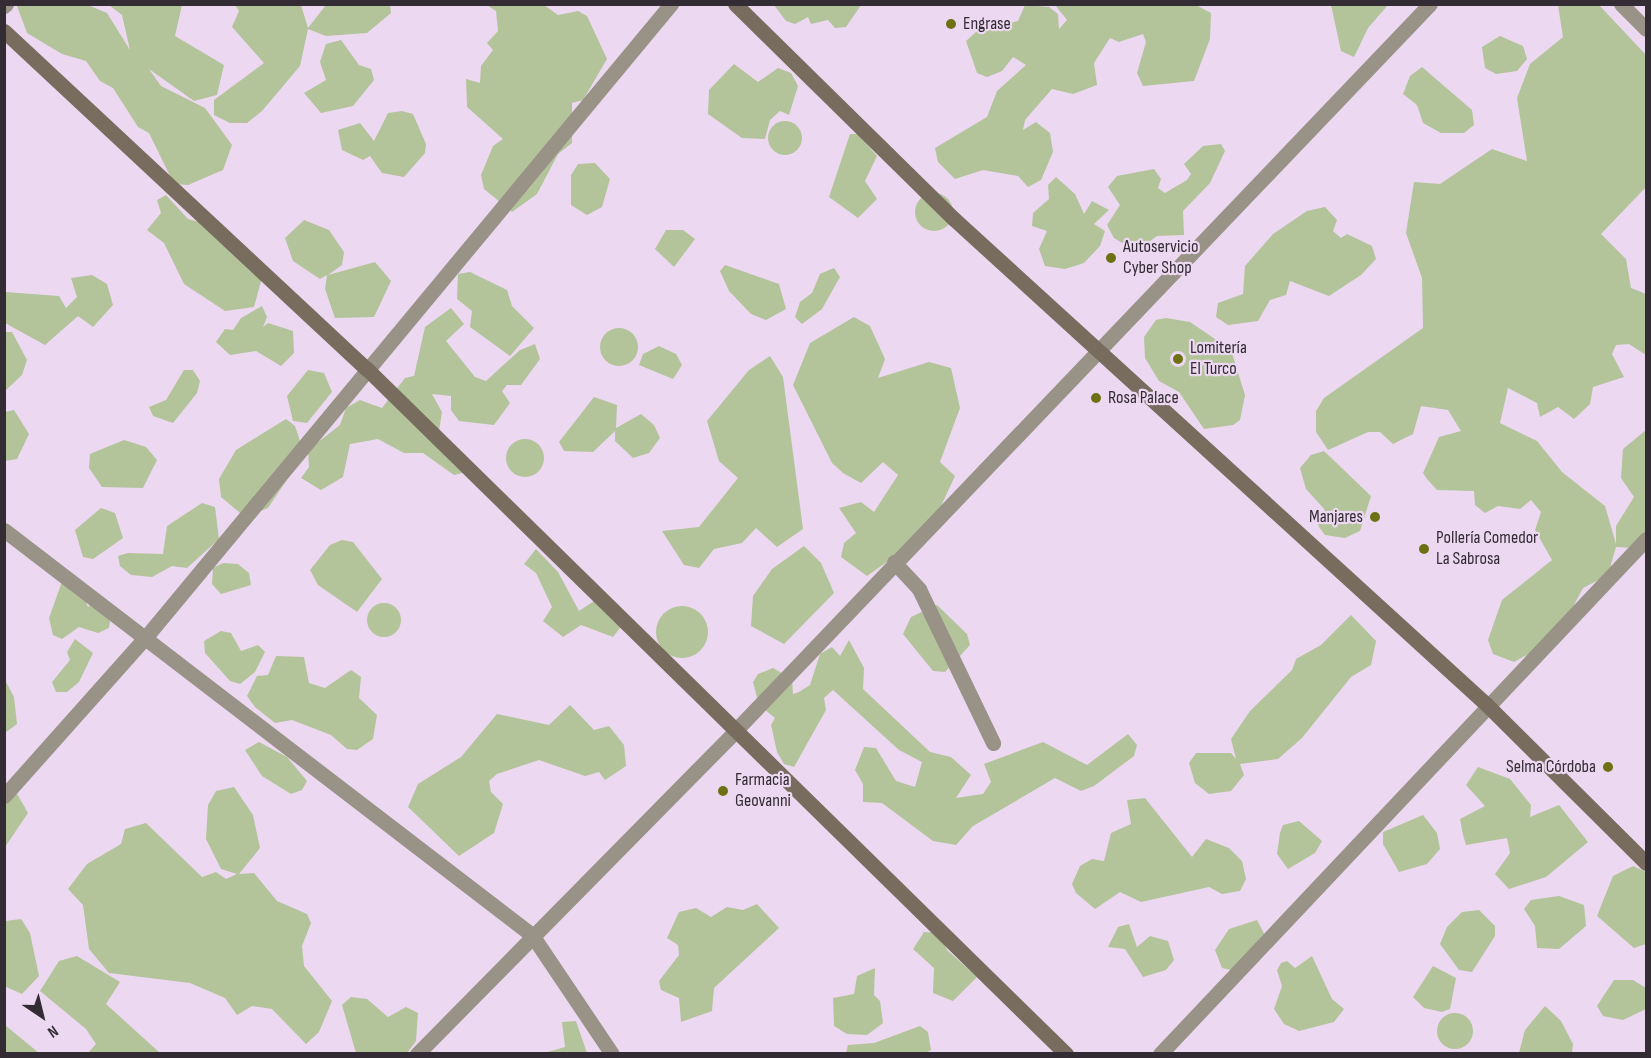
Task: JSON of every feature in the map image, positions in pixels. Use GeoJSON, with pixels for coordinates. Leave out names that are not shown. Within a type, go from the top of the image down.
{"type":"FeatureCollection","features":[{"type":"Feature","properties":{"kind":"main road"},"geometry":{"type":"LineString","coordinates":[[735,4],[1095,350],[1487,705],[1647,863]]}},
{"type":"Feature","properties":{"kind":"main road"},"geometry":{"type":"LineString","coordinates":[[4,31],[367,369],[734,732],[1066,1053]]}},
{"type":"Feature","properties":{"kind":"street"},"geometry":{"type":"LineString","coordinates":[[4,796],[145,638],[671,4]]}},
{"type":"Feature","properties":{"kind":"street"},"geometry":{"type":"LineString","coordinates":[[417,1053],[734,732],[1095,350],[1430,4]]}},
{"type":"Feature","properties":{"kind":"street"},"geometry":{"type":"LineString","coordinates":[[1621,4],[1647,28]]}},
{"type":"Feature","properties":{"kind":"street"},"geometry":{"type":"LineString","coordinates":[[4,530],[532,935],[612,1053]]}},
{"type":"Feature","properties":{"kind":"street"},"geometry":{"type":"LineString","coordinates":[[1160,1053],[1487,705],[1647,539]]}},
{"type":"Feature","properties":{"kind":"street"},"geometry":{"type":"LineString","coordinates":[[894,562],[919,589],[993,743]]}},
{"type":"Feature","properties":{"kind":"green space"},"geometry":{"type":"Polygon","coordinates":[[[88,5],[107,13],[130,50],[122,15],[109,5],[182,5],[175,36],[224,65],[217,95],[194,101],[149,69],[161,86],[205,108],[232,145],[223,170],[188,185],[174,184],[149,133],[138,127],[113,88],[100,81],[86,61],[62,54],[27,33],[17,6],[88,5]]]}},
{"type":"Feature","properties":{"kind":"green space"},"geometry":{"type":"Polygon","coordinates":[[[235,5],[301,5],[308,28],[326,5],[390,5],[391,13],[367,33],[326,36],[308,29],[300,66],[262,111],[247,123],[230,123],[214,115],[214,100],[264,63],[232,27],[239,11],[235,5]]]}},
{"type":"Feature","properties":{"kind":"green space"},"geometry":{"type":"Polygon","coordinates":[[[487,5],[544,5],[558,15],[578,11],[587,16],[607,59],[583,100],[572,103],[572,143],[558,154],[537,194],[512,212],[484,189],[481,175],[493,146],[503,139],[467,107],[466,79],[480,83],[481,66],[493,50],[487,43],[498,31],[496,11],[487,5]]]}},
{"type":"Feature","properties":{"kind":"green space"},"geometry":{"type":"Polygon","coordinates":[[[774,5],[861,5],[846,27],[835,28],[828,20],[811,24],[808,17],[795,24],[786,21],[774,5]]]}},
{"type":"Feature","properties":{"kind":"green space"},"geometry":{"type":"Polygon","coordinates":[[[1025,5],[1049,7],[1058,14],[1059,29],[1067,20],[1055,5],[1196,5],[1211,13],[1210,39],[1194,81],[1143,86],[1137,73],[1146,42],[1143,34],[1119,42],[1110,38],[1094,63],[1097,85],[1073,94],[1052,89],[1025,120],[1023,130],[1036,122],[1050,133],[1053,152],[1041,180],[1028,187],[1018,176],[983,170],[955,179],[938,162],[935,148],[987,117],[997,91],[1026,65],[1013,57],[1002,71],[987,77],[977,73],[966,41],[987,22],[998,26],[1018,21],[1025,5]]]}},
{"type":"Feature","properties":{"kind":"green space"},"geometry":{"type":"Polygon","coordinates":[[[1331,5],[1388,5],[1368,28],[1354,57],[1341,51],[1331,5]]]}},
{"type":"Feature","properties":{"kind":"green space"},"geometry":{"type":"Polygon","coordinates":[[[1558,5],[1599,5],[1646,55],[1646,187],[1601,234],[1626,259],[1631,288],[1646,294],[1646,355],[1629,344],[1616,345],[1612,354],[1624,377],[1593,387],[1590,404],[1574,419],[1558,407],[1540,417],[1537,403],[1508,388],[1500,423],[1537,441],[1562,472],[1605,506],[1616,544],[1616,526],[1634,497],[1621,478],[1623,449],[1646,430],[1646,533],[1633,548],[1616,547],[1608,575],[1583,588],[1566,620],[1541,647],[1514,662],[1493,654],[1488,640],[1502,600],[1552,560],[1535,530],[1541,512],[1531,500],[1520,509],[1498,506],[1485,513],[1475,505],[1474,491],[1437,490],[1423,473],[1439,437],[1461,431],[1448,410],[1421,406],[1413,434],[1393,444],[1380,432],[1368,432],[1328,450],[1316,432],[1316,411],[1324,398],[1423,328],[1422,278],[1406,233],[1414,182],[1440,184],[1492,149],[1527,161],[1517,98],[1530,64],[1563,37],[1558,5]]]}},
{"type":"Feature","properties":{"kind":"green space"},"geometry":{"type":"Polygon","coordinates":[[[1500,36],[1523,46],[1527,59],[1517,71],[1496,74],[1485,68],[1482,47],[1500,36]]]}},
{"type":"Feature","properties":{"kind":"green space"},"geometry":{"type":"Polygon","coordinates":[[[341,40],[359,65],[371,69],[374,80],[353,106],[321,113],[304,93],[326,80],[320,62],[326,44],[341,40]]]}},
{"type":"Feature","properties":{"kind":"green space"},"geometry":{"type":"Polygon","coordinates":[[[734,64],[758,82],[778,68],[791,73],[798,86],[789,115],[780,111],[770,120],[765,139],[742,138],[708,114],[709,90],[734,64]]]}},
{"type":"Feature","properties":{"kind":"green space"},"geometry":{"type":"Polygon","coordinates":[[[1422,67],[1472,110],[1474,125],[1464,133],[1441,133],[1423,123],[1417,105],[1403,94],[1410,76],[1422,67]]]}},
{"type":"Feature","properties":{"kind":"green space"},"geometry":{"type":"Polygon","coordinates":[[[402,111],[413,114],[426,144],[425,153],[404,177],[382,173],[370,156],[363,160],[342,150],[338,130],[360,123],[374,141],[388,113],[402,111]]]}},
{"type":"Feature","properties":{"kind":"green space"},"geometry":{"type":"Polygon","coordinates":[[[785,121],[797,126],[802,138],[797,150],[785,155],[773,150],[768,138],[773,126],[785,121]]]}},
{"type":"Feature","properties":{"kind":"green space"},"geometry":{"type":"Polygon","coordinates":[[[850,134],[858,134],[877,156],[865,181],[877,199],[858,218],[829,197],[850,134]]]}},
{"type":"Feature","properties":{"kind":"green space"},"geometry":{"type":"Polygon","coordinates":[[[1221,144],[1225,151],[1210,183],[1183,211],[1184,235],[1157,236],[1136,251],[1114,238],[1107,225],[1120,205],[1108,187],[1117,176],[1154,169],[1161,179],[1158,188],[1165,193],[1187,180],[1191,174],[1184,164],[1203,146],[1221,144]]]}},
{"type":"Feature","properties":{"kind":"green space"},"geometry":{"type":"Polygon","coordinates":[[[595,163],[610,179],[602,207],[587,215],[571,205],[571,175],[578,164],[595,163]]]}},
{"type":"Feature","properties":{"kind":"green space"},"geometry":{"type":"Polygon","coordinates":[[[1056,177],[1075,194],[1084,214],[1092,201],[1109,210],[1094,224],[1105,231],[1100,246],[1084,263],[1065,269],[1045,266],[1039,249],[1047,231],[1032,226],[1033,213],[1049,199],[1048,185],[1056,177]]]}},
{"type":"Feature","properties":{"kind":"green space"},"geometry":{"type":"Polygon","coordinates":[[[934,193],[947,199],[953,212],[947,225],[934,231],[921,225],[915,212],[921,199],[934,193]]]}},
{"type":"Feature","properties":{"kind":"green space"},"geometry":{"type":"Polygon","coordinates":[[[166,195],[188,219],[214,226],[263,274],[254,307],[225,311],[184,284],[164,243],[147,230],[161,213],[157,200],[166,195]]]}},
{"type":"Feature","properties":{"kind":"green space"},"geometry":{"type":"Polygon","coordinates":[[[1325,207],[1337,220],[1333,231],[1341,238],[1347,234],[1372,246],[1376,259],[1361,275],[1329,296],[1290,281],[1286,295],[1270,300],[1258,321],[1228,325],[1216,317],[1218,303],[1243,294],[1245,266],[1273,234],[1307,211],[1325,207]]]}},
{"type":"Feature","properties":{"kind":"green space"},"geometry":{"type":"Polygon","coordinates":[[[304,220],[329,230],[344,252],[342,265],[328,275],[375,262],[391,281],[374,317],[335,318],[325,289],[327,275],[320,279],[293,261],[285,238],[304,220]]]}},
{"type":"Feature","properties":{"kind":"green space"},"geometry":{"type":"Polygon","coordinates":[[[666,230],[683,230],[695,239],[674,267],[655,249],[666,230]]]}},
{"type":"Feature","properties":{"kind":"green space"},"geometry":{"type":"Polygon","coordinates":[[[725,265],[779,284],[786,309],[766,320],[751,314],[729,291],[720,271],[725,265]]]}},
{"type":"Feature","properties":{"kind":"green space"},"geometry":{"type":"Polygon","coordinates":[[[834,268],[840,277],[822,309],[802,324],[795,317],[800,302],[812,293],[820,274],[834,268]]]}},
{"type":"Feature","properties":{"kind":"green space"},"geometry":{"type":"Polygon","coordinates":[[[470,272],[507,290],[512,306],[534,328],[510,356],[470,327],[472,311],[457,299],[458,274],[470,272]]]}},
{"type":"Feature","properties":{"kind":"green space"},"geometry":{"type":"Polygon","coordinates":[[[92,275],[107,284],[113,305],[93,327],[78,316],[45,345],[5,323],[5,292],[59,296],[66,308],[77,297],[71,278],[92,275]]]}},
{"type":"Feature","properties":{"kind":"green space"},"geometry":{"type":"Polygon","coordinates":[[[262,306],[267,317],[263,327],[268,323],[293,331],[294,353],[281,366],[256,351],[230,355],[216,342],[225,329],[233,330],[241,318],[262,306]]]}},
{"type":"Feature","properties":{"kind":"green space"},"geometry":{"type":"Polygon","coordinates":[[[451,308],[464,324],[446,341],[475,377],[486,381],[520,350],[535,344],[540,359],[521,385],[507,385],[502,391],[510,403],[494,425],[459,421],[451,410],[451,396],[432,394],[442,412],[438,438],[464,462],[462,473],[454,475],[423,453],[404,453],[378,439],[350,444],[343,477],[321,490],[301,478],[309,467],[308,450],[340,425],[346,408],[360,400],[382,408],[405,378],[414,376],[425,327],[451,308]]]}},
{"type":"Feature","properties":{"kind":"green space"},"geometry":{"type":"Polygon","coordinates":[[[854,317],[870,326],[885,359],[878,378],[929,362],[951,368],[960,408],[940,462],[955,476],[935,519],[912,544],[867,576],[841,557],[844,543],[856,533],[839,508],[861,502],[874,512],[898,475],[883,462],[861,483],[843,473],[832,463],[793,385],[810,343],[854,317]]]}},
{"type":"Feature","properties":{"kind":"green space"},"geometry":{"type":"Polygon","coordinates":[[[1166,318],[1190,322],[1231,350],[1245,395],[1240,420],[1233,425],[1204,429],[1179,392],[1159,381],[1145,358],[1144,337],[1156,320],[1166,318]]]}},
{"type":"Feature","properties":{"kind":"green space"},"geometry":{"type":"Polygon","coordinates":[[[619,328],[632,334],[638,347],[632,360],[619,366],[606,360],[600,347],[606,334],[619,328]]]}},
{"type":"Feature","properties":{"kind":"green space"},"geometry":{"type":"Polygon","coordinates":[[[5,332],[12,332],[27,360],[22,375],[5,391],[5,332]]]}},
{"type":"Feature","properties":{"kind":"green space"},"geometry":{"type":"Polygon","coordinates":[[[659,346],[676,354],[682,365],[673,379],[639,365],[643,354],[659,346]]]}},
{"type":"Feature","properties":{"kind":"green space"},"geometry":{"type":"Polygon","coordinates":[[[770,356],[783,377],[803,529],[777,547],[756,528],[742,543],[714,549],[699,568],[684,565],[662,531],[699,527],[738,478],[719,461],[707,421],[749,370],[770,356]]]}},
{"type":"Feature","properties":{"kind":"green space"},"geometry":{"type":"Polygon","coordinates":[[[184,370],[193,370],[200,381],[197,393],[173,423],[153,416],[149,407],[166,400],[184,370]]]}},
{"type":"Feature","properties":{"kind":"green space"},"geometry":{"type":"Polygon","coordinates":[[[308,370],[324,373],[332,392],[307,423],[293,421],[287,396],[308,370]]]}},
{"type":"Feature","properties":{"kind":"green space"},"geometry":{"type":"Polygon","coordinates":[[[594,397],[617,405],[616,428],[641,414],[654,425],[660,438],[649,453],[633,458],[615,441],[615,431],[593,452],[564,451],[559,442],[594,397]]]}},
{"type":"Feature","properties":{"kind":"green space"},"geometry":{"type":"Polygon","coordinates":[[[14,410],[29,434],[17,459],[5,461],[5,412],[14,410]]]}},
{"type":"Feature","properties":{"kind":"green space"},"geometry":{"type":"Polygon","coordinates":[[[286,419],[295,426],[302,447],[296,466],[268,508],[245,517],[221,497],[219,479],[236,450],[286,419]]]}},
{"type":"Feature","properties":{"kind":"green space"},"geometry":{"type":"Polygon","coordinates":[[[525,439],[539,444],[544,458],[539,472],[525,477],[511,472],[506,458],[511,444],[525,439]]]}},
{"type":"Feature","properties":{"kind":"green space"},"geometry":{"type":"Polygon","coordinates":[[[124,440],[146,447],[157,460],[143,488],[102,487],[89,468],[90,454],[124,440]]]}},
{"type":"Feature","properties":{"kind":"green space"},"geometry":{"type":"Polygon","coordinates":[[[1324,451],[1371,496],[1360,531],[1345,538],[1325,535],[1319,527],[1316,516],[1325,510],[1306,489],[1300,468],[1311,455],[1324,451]]]}},
{"type":"Feature","properties":{"kind":"green space"},"geometry":{"type":"Polygon","coordinates":[[[202,503],[215,507],[219,539],[187,568],[172,566],[152,577],[131,575],[120,566],[118,556],[128,553],[163,554],[167,526],[202,503]]]}},
{"type":"Feature","properties":{"kind":"green space"},"geometry":{"type":"Polygon","coordinates":[[[101,508],[115,513],[123,538],[93,559],[83,557],[75,530],[101,508]]]}},
{"type":"Feature","properties":{"kind":"green space"},"geometry":{"type":"Polygon","coordinates":[[[342,540],[353,542],[382,579],[357,612],[318,585],[310,570],[330,545],[342,540]]]}},
{"type":"Feature","properties":{"kind":"green space"},"geometry":{"type":"Polygon","coordinates":[[[804,546],[821,563],[834,593],[784,644],[751,626],[753,596],[772,569],[804,546]]]}},
{"type":"Feature","properties":{"kind":"green space"},"geometry":{"type":"Polygon","coordinates":[[[536,549],[558,572],[579,611],[594,601],[612,608],[620,628],[613,637],[581,625],[563,637],[543,621],[552,607],[536,573],[524,564],[536,549]]]}},
{"type":"Feature","properties":{"kind":"green space"},"geometry":{"type":"Polygon","coordinates":[[[223,563],[238,564],[249,573],[251,585],[221,594],[212,584],[213,568],[223,563]]]}},
{"type":"Feature","properties":{"kind":"green space"},"geometry":{"type":"Polygon","coordinates":[[[64,576],[80,588],[88,607],[95,600],[112,607],[109,628],[98,633],[79,627],[62,639],[53,635],[49,618],[64,576]]]}},
{"type":"Feature","properties":{"kind":"green space"},"geometry":{"type":"Polygon","coordinates":[[[384,603],[396,608],[401,620],[396,632],[384,637],[372,632],[367,620],[372,608],[384,603]]]}},
{"type":"Feature","properties":{"kind":"green space"},"geometry":{"type":"Polygon","coordinates":[[[937,605],[967,634],[970,645],[945,672],[933,671],[903,634],[911,617],[937,605]]]}},
{"type":"Feature","properties":{"kind":"green space"},"geometry":{"type":"Polygon","coordinates":[[[682,606],[696,610],[704,618],[708,632],[704,646],[696,654],[682,658],[668,654],[660,646],[656,632],[660,618],[668,610],[682,606]]]}},
{"type":"Feature","properties":{"kind":"green space"},"geometry":{"type":"Polygon","coordinates":[[[1351,615],[1376,641],[1371,665],[1351,677],[1302,738],[1278,759],[1240,764],[1244,775],[1231,791],[1209,794],[1195,783],[1189,763],[1196,753],[1231,753],[1236,759],[1231,739],[1250,711],[1292,670],[1296,659],[1321,645],[1351,615]]]}},
{"type":"Feature","properties":{"kind":"green space"},"geometry":{"type":"Polygon","coordinates":[[[221,631],[231,633],[241,651],[258,645],[265,652],[255,672],[240,684],[230,681],[205,653],[204,641],[221,631]]]}},
{"type":"Feature","properties":{"kind":"green space"},"geometry":{"type":"Polygon","coordinates":[[[75,639],[93,653],[79,682],[67,692],[56,692],[52,682],[70,660],[67,652],[75,639]]]}},
{"type":"Feature","properties":{"kind":"green space"},"geometry":{"type":"Polygon","coordinates":[[[849,640],[864,668],[863,689],[930,752],[951,757],[971,775],[956,798],[983,794],[991,782],[984,764],[1043,742],[1087,765],[1128,734],[1137,745],[1134,756],[1094,786],[1081,791],[1055,778],[973,826],[956,845],[933,841],[882,803],[863,802],[863,784],[855,770],[864,747],[876,748],[896,781],[915,787],[922,762],[899,750],[833,690],[824,698],[826,710],[794,767],[784,764],[777,752],[771,725],[775,718],[759,705],[753,682],[758,674],[773,668],[792,679],[793,694],[799,692],[810,685],[820,654],[832,647],[840,656],[849,640]]]}},
{"type":"Feature","properties":{"kind":"green space"},"geometry":{"type":"Polygon","coordinates":[[[276,656],[304,657],[309,683],[325,688],[351,670],[361,677],[359,698],[377,715],[373,739],[357,750],[347,749],[331,735],[292,720],[275,723],[255,707],[247,696],[257,676],[268,675],[276,656]]]}},
{"type":"Feature","properties":{"kind":"green space"},"geometry":{"type":"Polygon","coordinates":[[[5,680],[14,697],[17,724],[5,733],[5,680]]]}},
{"type":"Feature","properties":{"kind":"green space"},"geometry":{"type":"Polygon","coordinates":[[[570,705],[594,730],[609,726],[624,745],[626,766],[605,780],[599,772],[585,776],[539,760],[497,774],[489,781],[491,792],[503,804],[494,833],[459,856],[408,807],[418,784],[461,757],[497,714],[549,725],[570,705]]]}},
{"type":"Feature","properties":{"kind":"green space"},"geometry":{"type":"Polygon","coordinates":[[[259,742],[287,757],[307,781],[302,790],[291,794],[262,776],[245,750],[259,742]]]}},
{"type":"Feature","properties":{"kind":"green space"},"geometry":{"type":"Polygon","coordinates":[[[1478,767],[1510,779],[1531,805],[1530,817],[1559,805],[1588,842],[1546,877],[1509,889],[1495,874],[1510,853],[1507,838],[1466,845],[1463,835],[1460,819],[1485,806],[1466,785],[1478,767]]]}},
{"type":"Feature","properties":{"kind":"green space"},"geometry":{"type":"Polygon","coordinates":[[[12,785],[28,813],[5,847],[5,790],[12,785]]]}},
{"type":"Feature","properties":{"kind":"green space"},"geometry":{"type":"Polygon","coordinates":[[[234,787],[253,815],[260,848],[239,874],[254,873],[277,901],[307,914],[311,923],[302,946],[304,966],[332,1001],[319,1032],[306,1044],[272,1009],[252,1006],[237,1015],[225,998],[190,983],[109,973],[89,949],[83,905],[68,889],[87,864],[121,844],[125,829],[146,823],[202,877],[216,872],[226,879],[237,874],[221,869],[206,839],[208,805],[216,791],[234,787]]]}},
{"type":"Feature","properties":{"kind":"green space"},"geometry":{"type":"Polygon","coordinates":[[[1145,798],[1192,857],[1206,839],[1229,848],[1242,861],[1246,879],[1240,891],[1222,894],[1209,887],[1141,902],[1120,892],[1095,909],[1076,893],[1072,884],[1080,866],[1092,859],[1104,861],[1111,833],[1131,824],[1127,800],[1145,798]]]}},
{"type":"Feature","properties":{"kind":"green space"},"geometry":{"type":"Polygon","coordinates":[[[1423,815],[1437,833],[1440,849],[1427,864],[1399,872],[1383,844],[1383,832],[1423,815]]]}},
{"type":"Feature","properties":{"kind":"green space"},"geometry":{"type":"Polygon","coordinates":[[[1299,821],[1322,841],[1315,853],[1288,869],[1277,854],[1280,833],[1283,825],[1299,821]]]}},
{"type":"Feature","properties":{"kind":"green space"},"geometry":{"type":"Polygon","coordinates":[[[1633,866],[1646,872],[1646,944],[1634,948],[1597,916],[1613,876],[1633,866]]]}},
{"type":"Feature","properties":{"kind":"green space"},"geometry":{"type":"Polygon","coordinates":[[[1559,896],[1584,905],[1586,926],[1559,949],[1537,948],[1535,926],[1524,909],[1531,900],[1559,896]]]}},
{"type":"Feature","properties":{"kind":"green space"},"geometry":{"type":"Polygon","coordinates":[[[757,904],[779,928],[714,988],[712,1011],[681,1022],[679,998],[661,990],[659,981],[679,955],[678,945],[667,938],[679,912],[696,908],[711,917],[727,907],[743,910],[757,904]]]}},
{"type":"Feature","properties":{"kind":"green space"},"geometry":{"type":"Polygon","coordinates":[[[1479,910],[1495,926],[1495,936],[1472,972],[1459,970],[1440,944],[1447,927],[1462,912],[1479,910]]]}},
{"type":"Feature","properties":{"kind":"green space"},"geometry":{"type":"Polygon","coordinates":[[[21,919],[30,933],[39,976],[22,994],[4,986],[5,921],[21,919]]]}},
{"type":"Feature","properties":{"kind":"green space"},"geometry":{"type":"Polygon","coordinates":[[[1257,920],[1270,945],[1259,961],[1237,971],[1222,968],[1215,950],[1229,929],[1257,920]]]}},
{"type":"Feature","properties":{"kind":"green space"},"geometry":{"type":"Polygon","coordinates":[[[1129,924],[1137,947],[1150,936],[1168,941],[1174,960],[1166,970],[1143,977],[1125,949],[1108,947],[1118,927],[1129,924]]]}},
{"type":"Feature","properties":{"kind":"green space"},"geometry":{"type":"Polygon","coordinates":[[[924,932],[940,933],[947,950],[977,977],[953,1001],[933,993],[934,968],[913,949],[924,932]]]}},
{"type":"Feature","properties":{"kind":"green space"},"geometry":{"type":"Polygon","coordinates":[[[77,956],[120,982],[106,1004],[160,1053],[88,1053],[96,1044],[86,1029],[40,991],[59,961],[77,956]]]}},
{"type":"Feature","properties":{"kind":"green space"},"geometry":{"type":"Polygon","coordinates":[[[1312,956],[1332,999],[1344,1009],[1334,1022],[1299,1031],[1284,1024],[1274,1009],[1282,986],[1277,970],[1281,963],[1287,961],[1295,968],[1312,956]]]}},
{"type":"Feature","properties":{"kind":"green space"},"geometry":{"type":"Polygon","coordinates":[[[1433,966],[1456,978],[1450,1009],[1442,1012],[1424,1008],[1413,997],[1433,966]]]}},
{"type":"Feature","properties":{"kind":"green space"},"geometry":{"type":"Polygon","coordinates":[[[875,968],[874,995],[880,1001],[883,1023],[867,1035],[847,1034],[834,1026],[833,998],[854,994],[857,976],[875,968]]]}},
{"type":"Feature","properties":{"kind":"green space"},"geometry":{"type":"Polygon","coordinates":[[[1614,980],[1633,980],[1646,988],[1646,1009],[1623,1020],[1603,1016],[1597,1006],[1614,980]]]}},
{"type":"Feature","properties":{"kind":"green space"},"geometry":{"type":"Polygon","coordinates":[[[351,997],[367,999],[388,1017],[406,1007],[418,1013],[416,1041],[407,1053],[356,1053],[342,1005],[351,997]]]}},
{"type":"Feature","properties":{"kind":"green space"},"geometry":{"type":"Polygon","coordinates":[[[1545,1006],[1561,1021],[1573,1044],[1572,1053],[1519,1053],[1525,1030],[1545,1006]]]}},
{"type":"Feature","properties":{"kind":"green space"},"geometry":{"type":"Polygon","coordinates":[[[1455,1013],[1468,1018],[1473,1031],[1468,1044],[1455,1049],[1442,1044],[1437,1031],[1442,1018],[1455,1013]]]}},
{"type":"Feature","properties":{"kind":"green space"},"geometry":{"type":"Polygon","coordinates":[[[576,1021],[587,1053],[544,1053],[565,1047],[562,1022],[576,1021]]]}},
{"type":"Feature","properties":{"kind":"green space"},"geometry":{"type":"Polygon","coordinates":[[[4,1024],[11,1030],[39,1053],[5,1053],[4,1024]]]}},
{"type":"Feature","properties":{"kind":"green space"},"geometry":{"type":"Polygon","coordinates":[[[920,1026],[928,1032],[931,1050],[926,1053],[846,1053],[848,1045],[874,1043],[920,1026]]]}},
{"type":"Feature","properties":{"kind":"place","name":"Engrase"},"geometry":{"type":"Point","coordinates":[951,24]}},
{"type":"Feature","properties":{"kind":"place","name":"Autoservicio Cyber Shop"},"geometry":{"type":"Point","coordinates":[1111,258]}},
{"type":"Feature","properties":{"kind":"place","name":"Lomitería El Turco"},"geometry":{"type":"Point","coordinates":[1178,359]}},
{"type":"Feature","properties":{"kind":"place","name":"Rosa Palace"},"geometry":{"type":"Point","coordinates":[1096,398]}},
{"type":"Feature","properties":{"kind":"place","name":"Manjares"},"geometry":{"type":"Point","coordinates":[1375,517]}},
{"type":"Feature","properties":{"kind":"place","name":"Pollería Comedor La Sabrosa"},"geometry":{"type":"Point","coordinates":[1424,549]}},
{"type":"Feature","properties":{"kind":"place","name":"Selma Córdoba"},"geometry":{"type":"Point","coordinates":[1608,767]}},
{"type":"Feature","properties":{"kind":"place","name":"Farmacia Geovanni"},"geometry":{"type":"Point","coordinates":[723,791]}}]}
